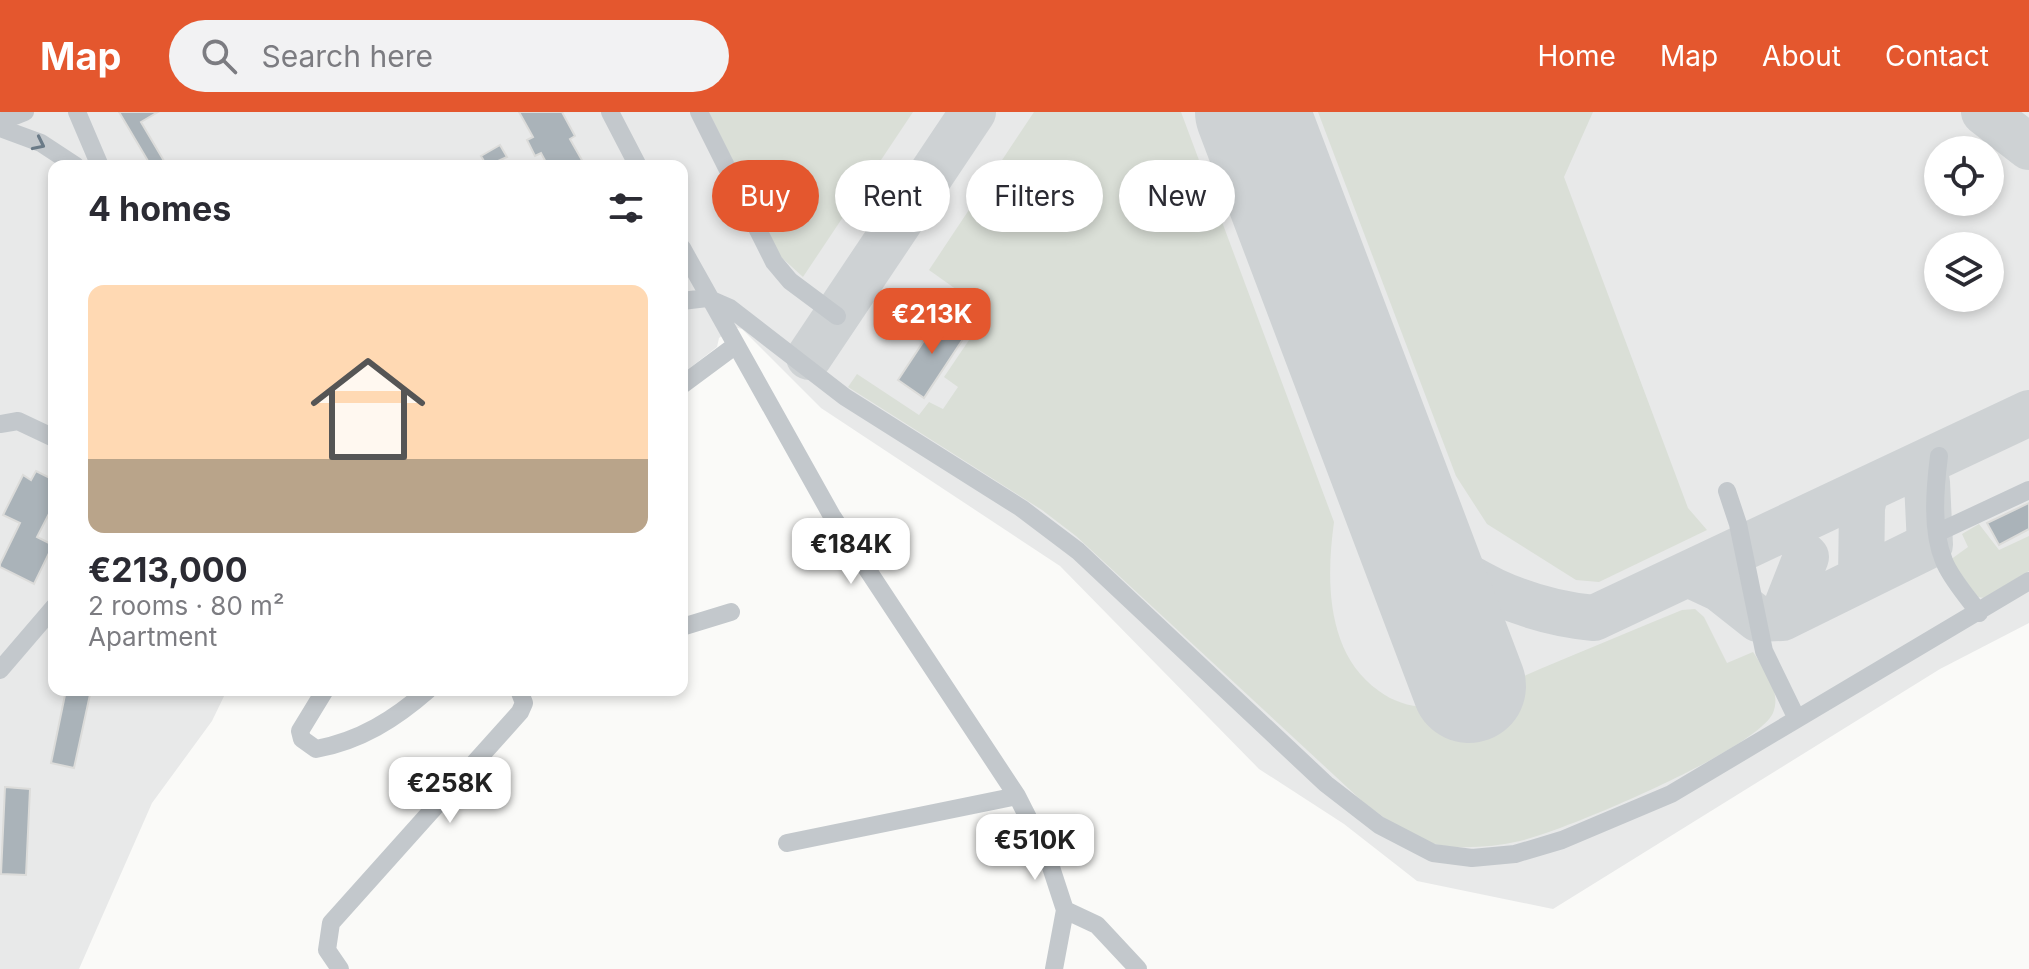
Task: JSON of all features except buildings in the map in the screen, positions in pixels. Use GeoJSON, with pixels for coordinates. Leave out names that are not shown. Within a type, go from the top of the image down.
{"type":"FeatureCollection","features":[{"type":"Feature","properties":{"kind":"street"},"geometry":{"type":"LineString","coordinates":[[0,125],[25,112]]}},
{"type":"Feature","properties":{"kind":"street"},"geometry":{"type":"LineString","coordinates":[[77,112],[97,160]]}},
{"type":"Feature","properties":{"kind":"street"},"geometry":{"type":"LineString","coordinates":[[610,112],[635,160]]}},
{"type":"Feature","properties":{"kind":"street"},"geometry":{"type":"LineString","coordinates":[[699,112],[774,262],[790,281],[837,316]]}},
{"type":"Feature","properties":{"kind":"street"},"geometry":{"type":"LineString","coordinates":[[0,125],[41,143],[67,160]]}},
{"type":"Feature","properties":{"kind":"street"},"geometry":{"type":"LineString","coordinates":[[688,260],[839,528],[1017,796],[1047,855],[1065,910],[1054,969]]}},
{"type":"Feature","properties":{"kind":"street"},"geometry":{"type":"LineString","coordinates":[[688,300],[707,298],[752,322],[845,397],[1021,508],[1078,551],[1326,784],[1379,825],[1416,847],[1453,857],[1515,854],[1562,840],[1671,794],[2029,581]]}},
{"type":"Feature","properties":{"kind":"street"},"geometry":{"type":"LineString","coordinates":[[688,381],[736,345]]}},
{"type":"Feature","properties":{"kind":"street"},"geometry":{"type":"LineString","coordinates":[[1,422],[18,421],[48,435]]}},
{"type":"Feature","properties":{"kind":"street"},"geometry":{"type":"LineString","coordinates":[[1939,456],[1936,509],[1944,563],[1979,613]]}},
{"type":"Feature","properties":{"kind":"street"},"geometry":{"type":"LineString","coordinates":[[1939,532],[2029,490]]}},
{"type":"Feature","properties":{"kind":"street"},"geometry":{"type":"LineString","coordinates":[[1727,491],[1738,524],[1764,651],[1797,719]]}},
{"type":"Feature","properties":{"kind":"street"},"geometry":{"type":"LineString","coordinates":[[688,625],[731,612]]}},
{"type":"Feature","properties":{"kind":"street"},"geometry":{"type":"LineString","coordinates":[[0,670],[48,614]]}},
{"type":"Feature","properties":{"kind":"street"},"geometry":{"type":"LineString","coordinates":[[321,696],[300,731],[302,739],[316,749],[351,742],[421,696]]}},
{"type":"Feature","properties":{"kind":"street"},"geometry":{"type":"LineString","coordinates":[[340,969],[327,950],[331,923],[520,712],[523,696]]}},
{"type":"Feature","properties":{"kind":"street"},"geometry":{"type":"LineString","coordinates":[[787,843],[1017,796]]}},
{"type":"Feature","properties":{"kind":"street"},"geometry":{"type":"LineString","coordinates":[[1065,910],[1097,925],[1138,969]]}},
{"type":"Feature","properties":{"kind":"shaded area"},"geometry":{"type":"Polygon","coordinates":[[[0,112],[2029,112],[2029,623],[1940,669],[1553,909],[1417,881],[1344,824],[1259,769],[1060,566],[821,408],[742,329],[734,327],[719,338],[717,347],[688,369],[688,160],[48,160],[48,696],[224,696],[212,721],[152,803],[79,969],[0,969],[0,112]]]}},
{"type":"Feature","properties":{"kind":"shaded area"},"geometry":{"type":"Polygon","coordinates":[[[709,112],[913,112],[881,160],[835,160],[835,229],[803,277],[780,256],[768,232],[819,232],[819,160],[733,160],[709,112]]]}},
{"type":"Feature","properties":{"kind":"shaded area"},"geometry":{"type":"Polygon","coordinates":[[[1034,112],[1181,112],[1199,160],[1119,160],[1119,232],[1226,232],[1334,522],[1331,591],[1339,637],[1348,657],[1379,691],[1413,706],[1428,707],[1463,700],[1682,610],[1695,609],[1704,617],[1727,663],[1753,652],[1774,689],[1773,713],[1759,729],[1697,767],[1615,806],[1520,841],[1470,847],[1440,845],[1404,831],[1383,817],[1076,536],[1042,510],[848,387],[857,374],[919,415],[929,402],[943,409],[958,387],[944,377],[988,312],[929,270],[966,214],[966,232],[1103,232],[1103,160],[1002,160],[1034,112]]]}},
{"type":"Feature","properties":{"kind":"shaded area"},"geometry":{"type":"Polygon","coordinates":[[[1318,112],[1593,112],[1564,177],[1688,508],[1707,530],[1599,582],[1576,580],[1487,524],[1456,476],[1318,112]]]}},
{"type":"Feature","properties":{"kind":"shaded area"},"geometry":{"type":"Polygon","coordinates":[[[1979,524],[1999,550],[2029,536],[2029,571],[1984,598],[1978,597],[1950,560],[1968,547],[1962,534],[1979,524]]]}},
{"type":"Feature","properties":{"kind":"taxiway"},"geometry":{"type":"LineString","coordinates":[[809,357],[973,112]]}},
{"type":"Feature","properties":{"kind":"taxiway"},"geometry":{"type":"LineString","coordinates":[[1984,112],[2029,147]]}},
{"type":"Feature","properties":{"kind":"taxiway"},"geometry":{"type":"LineString","coordinates":[[1411,531],[1449,565],[1494,591],[1543,609],[1594,618],[2029,413]]}},
{"type":"Feature","properties":{"kind":"taxiway"},"geometry":{"type":"LineString","coordinates":[[1688,574],[1720,589],[1758,619],[1782,618],[1930,545],[1927,482]]}},
{"type":"Feature","properties":{"kind":"taxiway"},"geometry":{"type":"LineString","coordinates":[[1861,579],[1862,507],[1866,491]]}},
{"type":"Feature","properties":{"kind":"taxiway"},"geometry":{"type":"LineString","coordinates":[[1782,618],[1806,557]]}},
{"type":"Feature","properties":{"kind":"runway"},"geometry":{"type":"LineString","coordinates":[[1252,112],[1469,686]]}}]}
